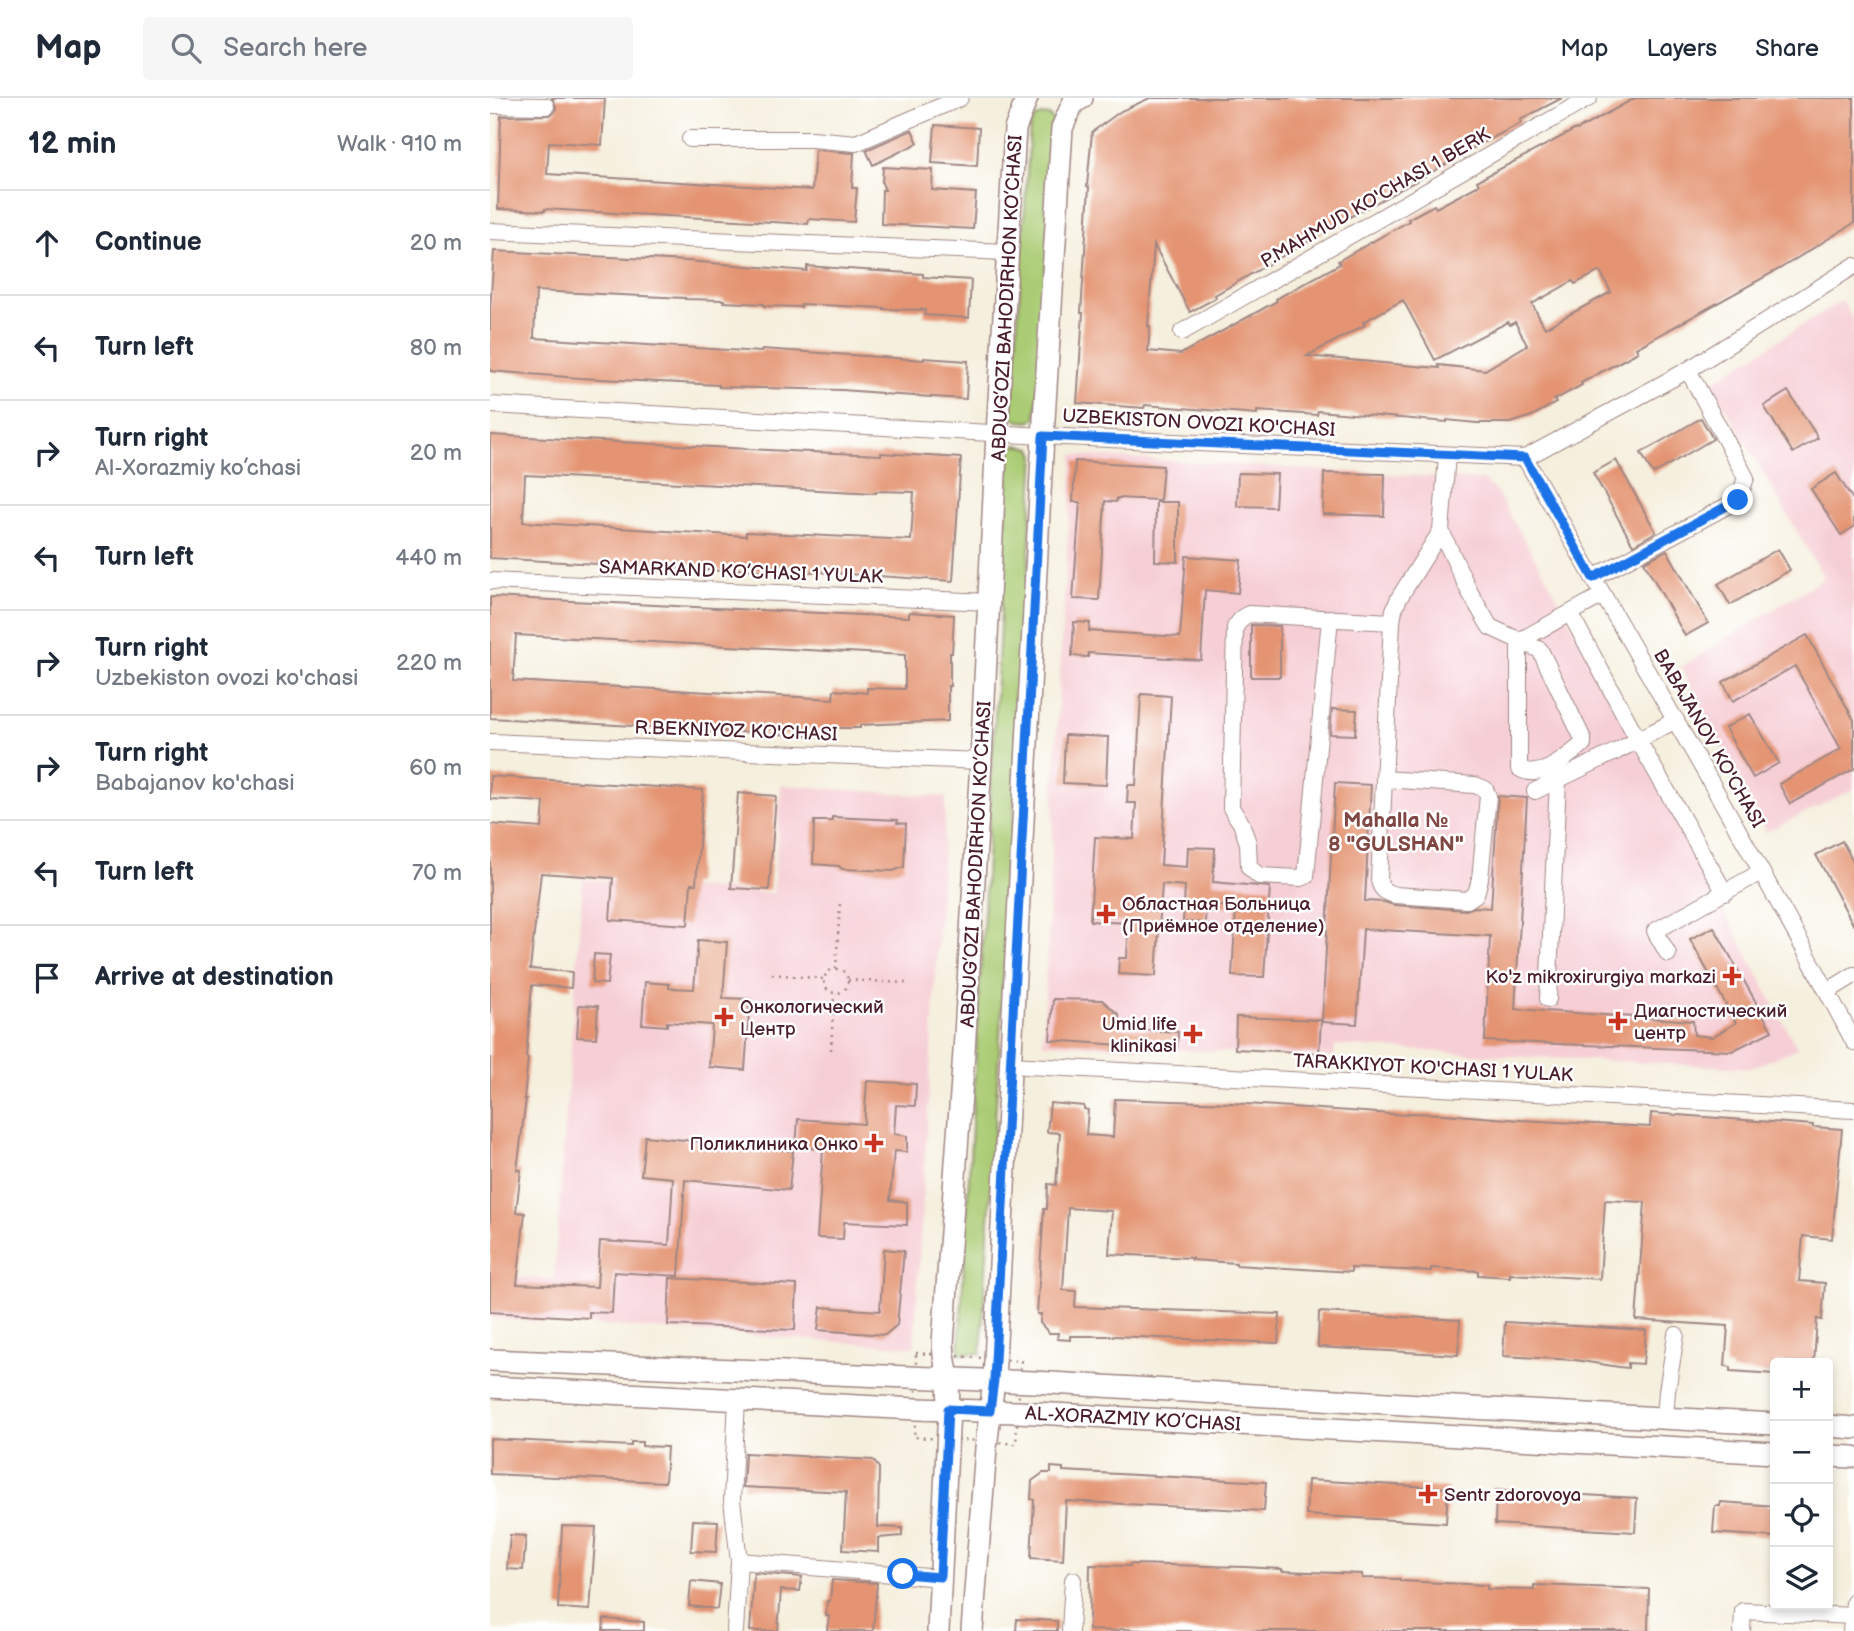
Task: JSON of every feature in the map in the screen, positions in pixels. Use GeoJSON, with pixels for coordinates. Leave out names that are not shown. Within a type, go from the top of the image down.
{"type":"FeatureCollection","features":[{"type":"Feature","properties":{"kind":"main road","name":"ABDUG’OZI BAHODIRHON KO’CHASI"},"geometry":{"type":"LineString","coordinates":[[937,1631],[948,1409],[948,1379],[944,1355],[981,761],[1014,129],[1027,98]]}},
{"type":"Feature","properties":{"kind":"main road"},"geometry":{"type":"LineString","coordinates":[[972,1631],[994,1380],[1043,436],[1062,128],[1074,100]]}},
{"type":"Feature","properties":{"kind":"main road","name":"AL-XORAZMIY KO’CHASI"},"geometry":{"type":"LineString","coordinates":[[490,1360],[994,1380],[1770,1424]]}},
{"type":"Feature","properties":{"kind":"main road","name":"AL-XORAZMIY KO’CHASI"},"geometry":{"type":"LineString","coordinates":[[490,1387],[1770,1453]]}},
{"type":"Feature","properties":{"kind":"main road"},"geometry":{"type":"LineString","coordinates":[[1833,1426],[1854,1428]]}},
{"type":"Feature","properties":{"kind":"main road"},"geometry":{"type":"LineString","coordinates":[[1833,1456],[1854,1457]]}},
{"type":"Feature","properties":{"kind":"street"},"geometry":{"type":"LineString","coordinates":[[690,139],[812,139],[856,143],[960,98]]}},
{"type":"Feature","properties":{"kind":"street","name":"P.MAHMUD KO'CHASI 1 BERK"},"geometry":{"type":"LineString","coordinates":[[1182,332],[1589,98]]}},
{"type":"Feature","properties":{"kind":"street"},"geometry":{"type":"LineString","coordinates":[[490,105],[546,106]]}},
{"type":"Feature","properties":{"kind":"street"},"geometry":{"type":"LineString","coordinates":[[490,230],[1007,252]]}},
{"type":"Feature","properties":{"kind":"street"},"geometry":{"type":"LineString","coordinates":[[1525,458],[1688,370],[1854,266]]}},
{"type":"Feature","properties":{"kind":"street"},"geometry":{"type":"LineString","coordinates":[[1593,578],[1738,500],[1746,478],[1688,370]]}},
{"type":"Feature","properties":{"kind":"street","name":"UZBEKISTON OVOZI KO'CHASI"},"geometry":{"type":"LineString","coordinates":[[490,405],[997,434],[1525,458]]}},
{"type":"Feature","properties":{"kind":"street"},"geometry":{"type":"LineString","coordinates":[[1384,779],[1475,785],[1485,789],[1488,796],[1487,810],[1476,894],[1467,900],[1395,895],[1381,888],[1379,880],[1384,779],[1392,622],[1399,598],[1441,531],[1447,455]]}},
{"type":"Feature","properties":{"kind":"street","name":"BABAJANOV KO'CHASI"},"geometry":{"type":"LineString","coordinates":[[1525,458],[1762,872],[1854,1042]]}},
{"type":"Feature","properties":{"kind":"street"},"geometry":{"type":"LineString","coordinates":[[1441,531],[1469,592],[1490,627],[1519,640],[1540,650],[1583,738],[1583,744],[1570,755],[1533,774],[1519,768],[1518,763],[1519,640]]}},
{"type":"Feature","properties":{"kind":"street","name":"SAMARKAND KO’CHASI 1 YULAK"},"geometry":{"type":"LineString","coordinates":[[490,581],[990,602]]}},
{"type":"Feature","properties":{"kind":"street"},"geometry":{"type":"LineString","coordinates":[[1519,640],[1603,595]]}},
{"type":"Feature","properties":{"kind":"street"},"geometry":{"type":"LineString","coordinates":[[1570,613],[1638,740],[1725,892]]}},
{"type":"Feature","properties":{"kind":"street"},"geometry":{"type":"LineString","coordinates":[[1330,618],[1306,876],[1259,876],[1250,867],[1248,843],[1241,823],[1231,808],[1230,800],[1235,627],[1249,614],[1330,618],[1392,622]]}},
{"type":"Feature","properties":{"kind":"street"},"geometry":{"type":"LineString","coordinates":[[1535,791],[1676,720]]}},
{"type":"Feature","properties":{"kind":"street","name":"R.BEKNIYOZ KO'CHASI"},"geometry":{"type":"LineString","coordinates":[[490,742],[981,761]]}},
{"type":"Feature","properties":{"kind":"street"},"geometry":{"type":"LineString","coordinates":[[1548,999],[1558,780]]}},
{"type":"Feature","properties":{"kind":"street"},"geometry":{"type":"LineString","coordinates":[[1668,954],[1655,931],[1762,872]]}},
{"type":"Feature","properties":{"kind":"street"},"geometry":{"type":"LineString","coordinates":[[1828,991],[1854,975]]}},
{"type":"Feature","properties":{"kind":"street","name":"TARAKKIYOT KO'CHASI 1 YULAK"},"geometry":{"type":"LineString","coordinates":[[1010,1065],[1854,1110]]}},
{"type":"Feature","properties":{"kind":"street"},"geometry":{"type":"LineString","coordinates":[[1665,1418],[1676,1335]]}},
{"type":"Feature","properties":{"kind":"street"},"geometry":{"type":"LineString","coordinates":[[735,1631],[739,1561],[732,1500],[737,1399]]}},
{"type":"Feature","properties":{"kind":"street"},"geometry":{"type":"LineString","coordinates":[[739,1561],[940,1577]]}},
{"type":"Feature","properties":{"kind":"street"},"geometry":{"type":"LineString","coordinates":[[1070,1631],[1073,1580]]}},
{"type":"Feature","properties":{"kind":"street"},"geometry":{"type":"LineString","coordinates":[[1742,1631],[1743,1611],[1853,1616]]}},
{"type":"Feature","properties":{"kind":"path"},"geometry":{"type":"LineString","coordinates":[[836,969],[840,903]]}},
{"type":"Feature","properties":{"kind":"path"},"geometry":{"type":"LineString","coordinates":[[836,969],[845,974],[848,980],[845,988],[834,993],[825,986],[824,979],[827,973],[836,969]]}},
{"type":"Feature","properties":{"kind":"path"},"geometry":{"type":"LineString","coordinates":[[772,974],[824,979]]}},
{"type":"Feature","properties":{"kind":"path"},"geometry":{"type":"LineString","coordinates":[[848,980],[906,983]]}},
{"type":"Feature","properties":{"kind":"path"},"geometry":{"type":"LineString","coordinates":[[831,1050],[834,993]]}},
{"type":"Feature","properties":{"kind":"path"},"geometry":{"type":"LineString","coordinates":[[916,1353],[1021,1360]]}},
{"type":"Feature","properties":{"kind":"shaded area"},"geometry":{"type":"Polygon","coordinates":[[[1842,300],[1854,322],[1854,789],[1766,832],[1681,667],[1824,578],[1711,383],[1842,300]]]}},
{"type":"Feature","properties":{"kind":"shaded area"},"geometry":{"type":"Polygon","coordinates":[[[1073,455],[1483,480],[1496,491],[1553,589],[1797,1048],[1751,1068],[1335,1045],[1334,1057],[1043,1043],[1059,683],[1073,455]]]}},
{"type":"Feature","properties":{"kind":"shaded area"},"geometry":{"type":"Polygon","coordinates":[[[781,785],[946,797],[914,1347],[490,1318],[490,1276],[554,1279],[583,879],[773,893],[781,785]]]}},
{"type":"Feature","properties":{"kind":"green space"},"geometry":{"type":"Polygon","coordinates":[[[1041,115],[1049,116],[1055,122],[1036,418],[1030,422],[1012,417],[1030,125],[1041,115]]]}},
{"type":"Feature","properties":{"kind":"green space"},"geometry":{"type":"Polygon","coordinates":[[[1016,445],[1032,448],[1035,455],[981,1354],[959,1353],[1010,450],[1016,445]]]}},
{"type":"Feature","properties":{"kind":"building"},"geometry":{"type":"Polygon","coordinates":[[[552,98],[605,98],[602,145],[549,142],[547,174],[812,190],[815,150],[854,153],[852,188],[857,188],[854,222],[809,219],[808,224],[545,209],[498,209],[501,116],[550,115],[555,112],[556,107],[552,98]]]}},
{"type":"Feature","properties":{"kind":"building"},"geometry":{"type":"Polygon","coordinates":[[[1150,98],[1562,98],[1309,239],[1190,312],[1154,245],[1148,351],[1181,354],[1340,264],[1338,261],[1409,221],[1408,219],[1434,205],[1436,208],[1479,185],[1477,181],[1635,98],[1854,98],[1854,223],[1781,268],[1636,348],[1638,352],[1581,383],[1582,385],[1554,400],[1556,403],[1532,416],[1511,423],[1447,422],[1318,411],[1317,415],[1257,411],[1257,414],[1145,405],[1144,408],[1077,403],[1092,132],[1121,111],[1150,98]],[[1600,271],[1575,284],[1573,281],[1532,304],[1545,328],[1611,292],[1600,271]],[[1403,300],[1363,322],[1365,325],[1307,356],[1485,370],[1527,345],[1515,322],[1510,325],[1508,322],[1435,360],[1403,300]]]}},
{"type":"Feature","properties":{"kind":"building"},"geometry":{"type":"Polygon","coordinates":[[[935,125],[979,128],[977,166],[932,163],[935,125]]]}},
{"type":"Feature","properties":{"kind":"building"},"geometry":{"type":"Polygon","coordinates":[[[912,130],[918,143],[873,165],[866,150],[912,130]]]}},
{"type":"Feature","properties":{"kind":"building"},"geometry":{"type":"Polygon","coordinates":[[[883,167],[933,170],[932,190],[976,193],[973,229],[881,224],[882,190],[885,190],[882,183],[883,167]]]}},
{"type":"Feature","properties":{"kind":"building"},"geometry":{"type":"Polygon","coordinates":[[[494,251],[687,261],[807,271],[807,266],[971,280],[969,318],[924,315],[925,310],[801,304],[801,307],[764,306],[724,300],[536,291],[534,336],[761,352],[762,349],[968,361],[966,399],[842,390],[719,387],[490,371],[494,251]]]}},
{"type":"Feature","properties":{"kind":"building"},"geometry":{"type":"Polygon","coordinates":[[[1788,391],[1818,438],[1793,453],[1764,406],[1788,391]]]}},
{"type":"Feature","properties":{"kind":"building"},"geometry":{"type":"Polygon","coordinates":[[[1701,418],[1713,439],[1653,474],[1641,453],[1701,418]]]}},
{"type":"Feature","properties":{"kind":"building"},"geometry":{"type":"Polygon","coordinates":[[[490,435],[961,458],[953,581],[817,572],[739,569],[739,572],[490,558],[490,435]],[[525,475],[523,522],[746,536],[746,532],[911,540],[914,492],[876,493],[525,475]]]}},
{"type":"Feature","properties":{"kind":"building"},"geometry":{"type":"Polygon","coordinates":[[[1616,460],[1656,532],[1633,545],[1593,473],[1616,460]]]}},
{"type":"Feature","properties":{"kind":"building"},"geometry":{"type":"Polygon","coordinates":[[[1075,461],[1163,466],[1160,500],[1117,498],[1116,502],[1105,501],[1099,600],[1073,599],[1080,502],[1073,502],[1075,461]]]}},
{"type":"Feature","properties":{"kind":"building"},"geometry":{"type":"Polygon","coordinates":[[[1238,473],[1277,474],[1275,507],[1237,506],[1238,473]]]}},
{"type":"Feature","properties":{"kind":"building"},"geometry":{"type":"Polygon","coordinates":[[[1324,473],[1385,474],[1384,516],[1323,514],[1324,473]]]}},
{"type":"Feature","properties":{"kind":"building"},"geometry":{"type":"Polygon","coordinates":[[[1836,473],[1854,501],[1854,527],[1841,535],[1811,489],[1836,473]]]}},
{"type":"Feature","properties":{"kind":"building"},"geometry":{"type":"Polygon","coordinates":[[[1156,502],[1178,502],[1178,562],[1155,561],[1156,502]]]}},
{"type":"Feature","properties":{"kind":"building"},"geometry":{"type":"Polygon","coordinates":[[[1778,549],[1790,570],[1730,605],[1718,584],[1778,549]]]}},
{"type":"Feature","properties":{"kind":"building"},"geometry":{"type":"Polygon","coordinates":[[[1667,550],[1708,623],[1685,636],[1644,562],[1667,550]]]}},
{"type":"Feature","properties":{"kind":"building"},"geometry":{"type":"Polygon","coordinates":[[[1186,556],[1241,560],[1238,593],[1205,590],[1201,660],[1088,653],[1088,657],[1072,656],[1074,622],[1090,623],[1089,631],[1180,637],[1186,556]]]}},
{"type":"Feature","properties":{"kind":"building"},"geometry":{"type":"Polygon","coordinates":[[[490,597],[882,616],[909,617],[909,612],[954,615],[948,721],[831,728],[830,737],[490,718],[490,597]],[[516,635],[513,681],[833,699],[834,690],[867,693],[867,688],[905,689],[905,655],[516,635]]]}},
{"type":"Feature","properties":{"kind":"building"},"geometry":{"type":"Polygon","coordinates":[[[1251,625],[1280,626],[1280,677],[1251,677],[1251,625]]]}},
{"type":"Feature","properties":{"kind":"building"},"geometry":{"type":"Polygon","coordinates":[[[1807,635],[1854,720],[1854,769],[1790,804],[1779,784],[1841,749],[1795,666],[1733,701],[1723,682],[1807,635]]]}},
{"type":"Feature","properties":{"kind":"building"},"geometry":{"type":"Polygon","coordinates":[[[1141,694],[1171,696],[1161,865],[1187,867],[1188,847],[1215,848],[1213,882],[1270,887],[1264,977],[1232,976],[1236,907],[1206,905],[1205,923],[1183,922],[1185,886],[1162,884],[1156,976],[1118,974],[1119,958],[1127,958],[1129,923],[1090,921],[1095,837],[1134,839],[1136,803],[1127,803],[1128,785],[1136,785],[1141,694]]]}},
{"type":"Feature","properties":{"kind":"building"},"geometry":{"type":"Polygon","coordinates":[[[1332,709],[1357,710],[1355,735],[1330,734],[1332,709]]]}},
{"type":"Feature","properties":{"kind":"building"},"geometry":{"type":"Polygon","coordinates":[[[1750,714],[1779,763],[1753,778],[1725,728],[1750,714]]]}},
{"type":"Feature","properties":{"kind":"building"},"geometry":{"type":"Polygon","coordinates":[[[1065,735],[1108,737],[1106,785],[1063,783],[1065,735]]]}},
{"type":"Feature","properties":{"kind":"building"},"geometry":{"type":"Polygon","coordinates":[[[490,776],[703,790],[696,884],[691,884],[688,925],[610,920],[613,878],[541,873],[530,969],[572,972],[571,988],[532,985],[526,1057],[526,1099],[517,1170],[521,1170],[516,1212],[525,1213],[517,1284],[597,1287],[600,1241],[669,1245],[673,1178],[641,1175],[645,1136],[793,1151],[789,1190],[685,1180],[679,1276],[614,1272],[612,1313],[589,1312],[589,1318],[490,1312],[490,824],[542,828],[544,802],[490,799],[490,776]]]}},
{"type":"Feature","properties":{"kind":"building"},"geometry":{"type":"Polygon","coordinates":[[[1335,783],[1371,785],[1365,901],[1394,905],[1466,910],[1475,907],[1491,908],[1498,796],[1527,798],[1515,1009],[1693,1021],[1694,1035],[1712,1037],[1736,1023],[1690,939],[1714,927],[1772,1031],[1732,1051],[1485,1041],[1490,936],[1363,929],[1357,1024],[1322,1022],[1335,783]]]}},
{"type":"Feature","properties":{"kind":"building"},"geometry":{"type":"Polygon","coordinates":[[[738,793],[776,796],[769,890],[731,888],[738,793]]]}},
{"type":"Feature","properties":{"kind":"building"},"geometry":{"type":"Polygon","coordinates":[[[832,817],[898,820],[897,823],[906,824],[904,867],[893,871],[842,869],[839,866],[813,864],[814,821],[832,821],[832,817]]]}},
{"type":"Feature","properties":{"kind":"building"},"geometry":{"type":"Polygon","coordinates":[[[1842,841],[1854,863],[1854,926],[1816,855],[1842,841]]]}},
{"type":"Feature","properties":{"kind":"building"},"geometry":{"type":"Polygon","coordinates":[[[698,940],[727,942],[723,998],[750,999],[745,1070],[709,1067],[712,1025],[667,1022],[667,1026],[642,1024],[645,982],[669,984],[669,988],[694,989],[698,940]]]}},
{"type":"Feature","properties":{"kind":"building"},"geometry":{"type":"Polygon","coordinates":[[[594,954],[610,955],[607,984],[592,983],[594,954]]]}},
{"type":"Feature","properties":{"kind":"building"},"geometry":{"type":"Polygon","coordinates":[[[1053,999],[1102,1000],[1119,1015],[1119,1028],[1178,1032],[1177,1049],[1050,1040],[1053,999]]]}},
{"type":"Feature","properties":{"kind":"building"},"geometry":{"type":"Polygon","coordinates":[[[579,1005],[598,1006],[596,1038],[577,1037],[579,1005]]]}},
{"type":"Feature","properties":{"kind":"building"},"geometry":{"type":"Polygon","coordinates":[[[1236,1017],[1321,1020],[1319,1053],[1235,1049],[1236,1017]]]}},
{"type":"Feature","properties":{"kind":"building"},"geometry":{"type":"Polygon","coordinates":[[[867,1081],[916,1084],[915,1106],[896,1105],[894,1134],[907,1136],[907,1152],[894,1151],[890,1200],[907,1202],[907,1225],[844,1222],[843,1239],[817,1238],[823,1149],[796,1147],[798,1119],[864,1124],[867,1081]]]}},
{"type":"Feature","properties":{"kind":"building"},"geometry":{"type":"Polygon","coordinates":[[[1115,1099],[1231,1103],[1407,1115],[1444,1114],[1650,1127],[1651,1113],[1842,1129],[1832,1239],[1803,1236],[1799,1281],[1825,1283],[1822,1320],[1817,1319],[1814,1358],[1770,1358],[1770,1374],[1731,1371],[1731,1367],[1725,1366],[1728,1326],[1636,1320],[1645,1202],[1605,1200],[1600,1279],[1478,1275],[1478,1271],[1431,1268],[1431,1271],[1351,1268],[1351,1272],[1236,1265],[1192,1258],[1109,1254],[1112,1211],[1068,1208],[1063,1290],[1076,1291],[1075,1307],[1280,1314],[1278,1343],[1114,1336],[1070,1336],[1070,1340],[1057,1339],[1058,1333],[1049,1333],[1040,1323],[1041,1314],[1037,1314],[1044,1209],[1047,1209],[1048,1184],[1056,1185],[1060,1133],[1047,1132],[1050,1103],[1084,1106],[1084,1109],[1088,1110],[1086,1135],[1113,1137],[1115,1099]]]}},
{"type":"Feature","properties":{"kind":"building"},"geometry":{"type":"Polygon","coordinates":[[[884,1249],[904,1251],[897,1325],[885,1335],[818,1330],[821,1307],[880,1311],[884,1249]]]}},
{"type":"Feature","properties":{"kind":"building"},"geometry":{"type":"Polygon","coordinates":[[[670,1278],[797,1285],[795,1330],[668,1325],[670,1278]]]}},
{"type":"Feature","properties":{"kind":"building"},"geometry":{"type":"Polygon","coordinates":[[[1319,1312],[1460,1320],[1458,1355],[1318,1347],[1319,1312]]]}},
{"type":"Feature","properties":{"kind":"building"},"geometry":{"type":"Polygon","coordinates":[[[1505,1322],[1646,1330],[1643,1364],[1628,1363],[1628,1368],[1575,1360],[1503,1356],[1505,1322]]]}},
{"type":"Feature","properties":{"kind":"building"},"geometry":{"type":"Polygon","coordinates":[[[490,1439],[631,1446],[631,1442],[642,1442],[642,1446],[667,1447],[665,1482],[490,1474],[490,1439]]]}},
{"type":"Feature","properties":{"kind":"building"},"geometry":{"type":"Polygon","coordinates":[[[745,1453],[873,1460],[879,1468],[878,1527],[902,1528],[902,1536],[878,1538],[878,1552],[843,1550],[846,1492],[743,1487],[745,1453]]]}},
{"type":"Feature","properties":{"kind":"building"},"geometry":{"type":"Polygon","coordinates":[[[1051,1467],[1063,1468],[1063,1471],[1266,1482],[1264,1511],[1066,1501],[1063,1560],[1031,1558],[1034,1500],[1031,1499],[1032,1481],[1043,1473],[1051,1473],[1051,1467]]]}},
{"type":"Feature","properties":{"kind":"building"},"geometry":{"type":"Polygon","coordinates":[[[1308,1480],[1448,1488],[1446,1523],[1306,1515],[1308,1480]]]}},
{"type":"Feature","properties":{"kind":"building"},"geometry":{"type":"Polygon","coordinates":[[[1496,1490],[1637,1498],[1635,1532],[1495,1524],[1496,1490]]]}},
{"type":"Feature","properties":{"kind":"building"},"geometry":{"type":"Polygon","coordinates":[[[1721,1502],[1770,1506],[1770,1537],[1713,1533],[1715,1506],[1720,1506],[1721,1502]]]}},
{"type":"Feature","properties":{"kind":"building"},"geometry":{"type":"Polygon","coordinates":[[[693,1520],[718,1521],[716,1552],[691,1551],[693,1520]]]}},
{"type":"Feature","properties":{"kind":"building"},"geometry":{"type":"Polygon","coordinates":[[[562,1526],[596,1527],[590,1610],[558,1608],[562,1526]]]}},
{"type":"Feature","properties":{"kind":"building"},"geometry":{"type":"Polygon","coordinates":[[[510,1535],[526,1536],[523,1570],[507,1569],[510,1535]]]}},
{"type":"Feature","properties":{"kind":"building"},"geometry":{"type":"Polygon","coordinates":[[[1130,1564],[1362,1574],[1362,1578],[1487,1585],[1487,1589],[1534,1590],[1534,1585],[1649,1589],[1648,1631],[1089,1630],[1090,1565],[1130,1564]]]}},
{"type":"Feature","properties":{"kind":"building"},"geometry":{"type":"Polygon","coordinates":[[[754,1573],[802,1577],[800,1591],[781,1590],[778,1631],[750,1631],[754,1573]]]}},
{"type":"Feature","properties":{"kind":"building"},"geometry":{"type":"Polygon","coordinates":[[[832,1580],[877,1583],[873,1631],[827,1631],[827,1601],[830,1601],[832,1580]]]}},
{"type":"Feature","properties":{"kind":"building"},"geometry":{"type":"Polygon","coordinates":[[[691,1581],[720,1584],[717,1609],[689,1606],[691,1581]]]}},
{"type":"Feature","properties":{"kind":"building"},"geometry":{"type":"Polygon","coordinates":[[[604,1619],[644,1622],[644,1631],[603,1631],[604,1619]]]}},
{"type":"Feature","properties":{"kind":"building"},"geometry":{"type":"Polygon","coordinates":[[[1017,1619],[1057,1621],[1057,1631],[1016,1631],[1017,1619]]]}},
{"type":"Feature","properties":{"kind":"place","name":"Областная Больница (Приёмное отделение)"},"geometry":{"type":"Point","coordinates":[1106,914]}},
{"type":"Feature","properties":{"kind":"place","name":"Ko'z mikroxirurgiya markazi"},"geometry":{"type":"Point","coordinates":[1732,976]}},
{"type":"Feature","properties":{"kind":"place","name":"Онкологический Центр"},"geometry":{"type":"Point","coordinates":[724,1017]}},
{"type":"Feature","properties":{"kind":"place","name":"Диагностический центр"},"geometry":{"type":"Point","coordinates":[1618,1021]}},
{"type":"Feature","properties":{"kind":"place","name":"Umid life klinikasi"},"geometry":{"type":"Point","coordinates":[1193,1034]}},
{"type":"Feature","properties":{"kind":"place","name":"Поликлиника Онко"},"geometry":{"type":"Point","coordinates":[874,1143]}},
{"type":"Feature","properties":{"kind":"place","name":"Sentr zdorovoya"},"geometry":{"type":"Point","coordinates":[1428,1494]}},
{"type":"Feature","properties":{"kind":"district","name":"Mahalla № 8 \"GULSHAN\""},"geometry":{"type":"Point","coordinates":[1396,832]}},
{"type":"Feature","properties":{"kind":"route"},"geometry":{"type":"LineString","coordinates":[[903,1574],[940,1577],[948,1409],[990,1411],[994,1380],[1043,436],[1525,458],[1593,578],[1738,500]]}}]}
